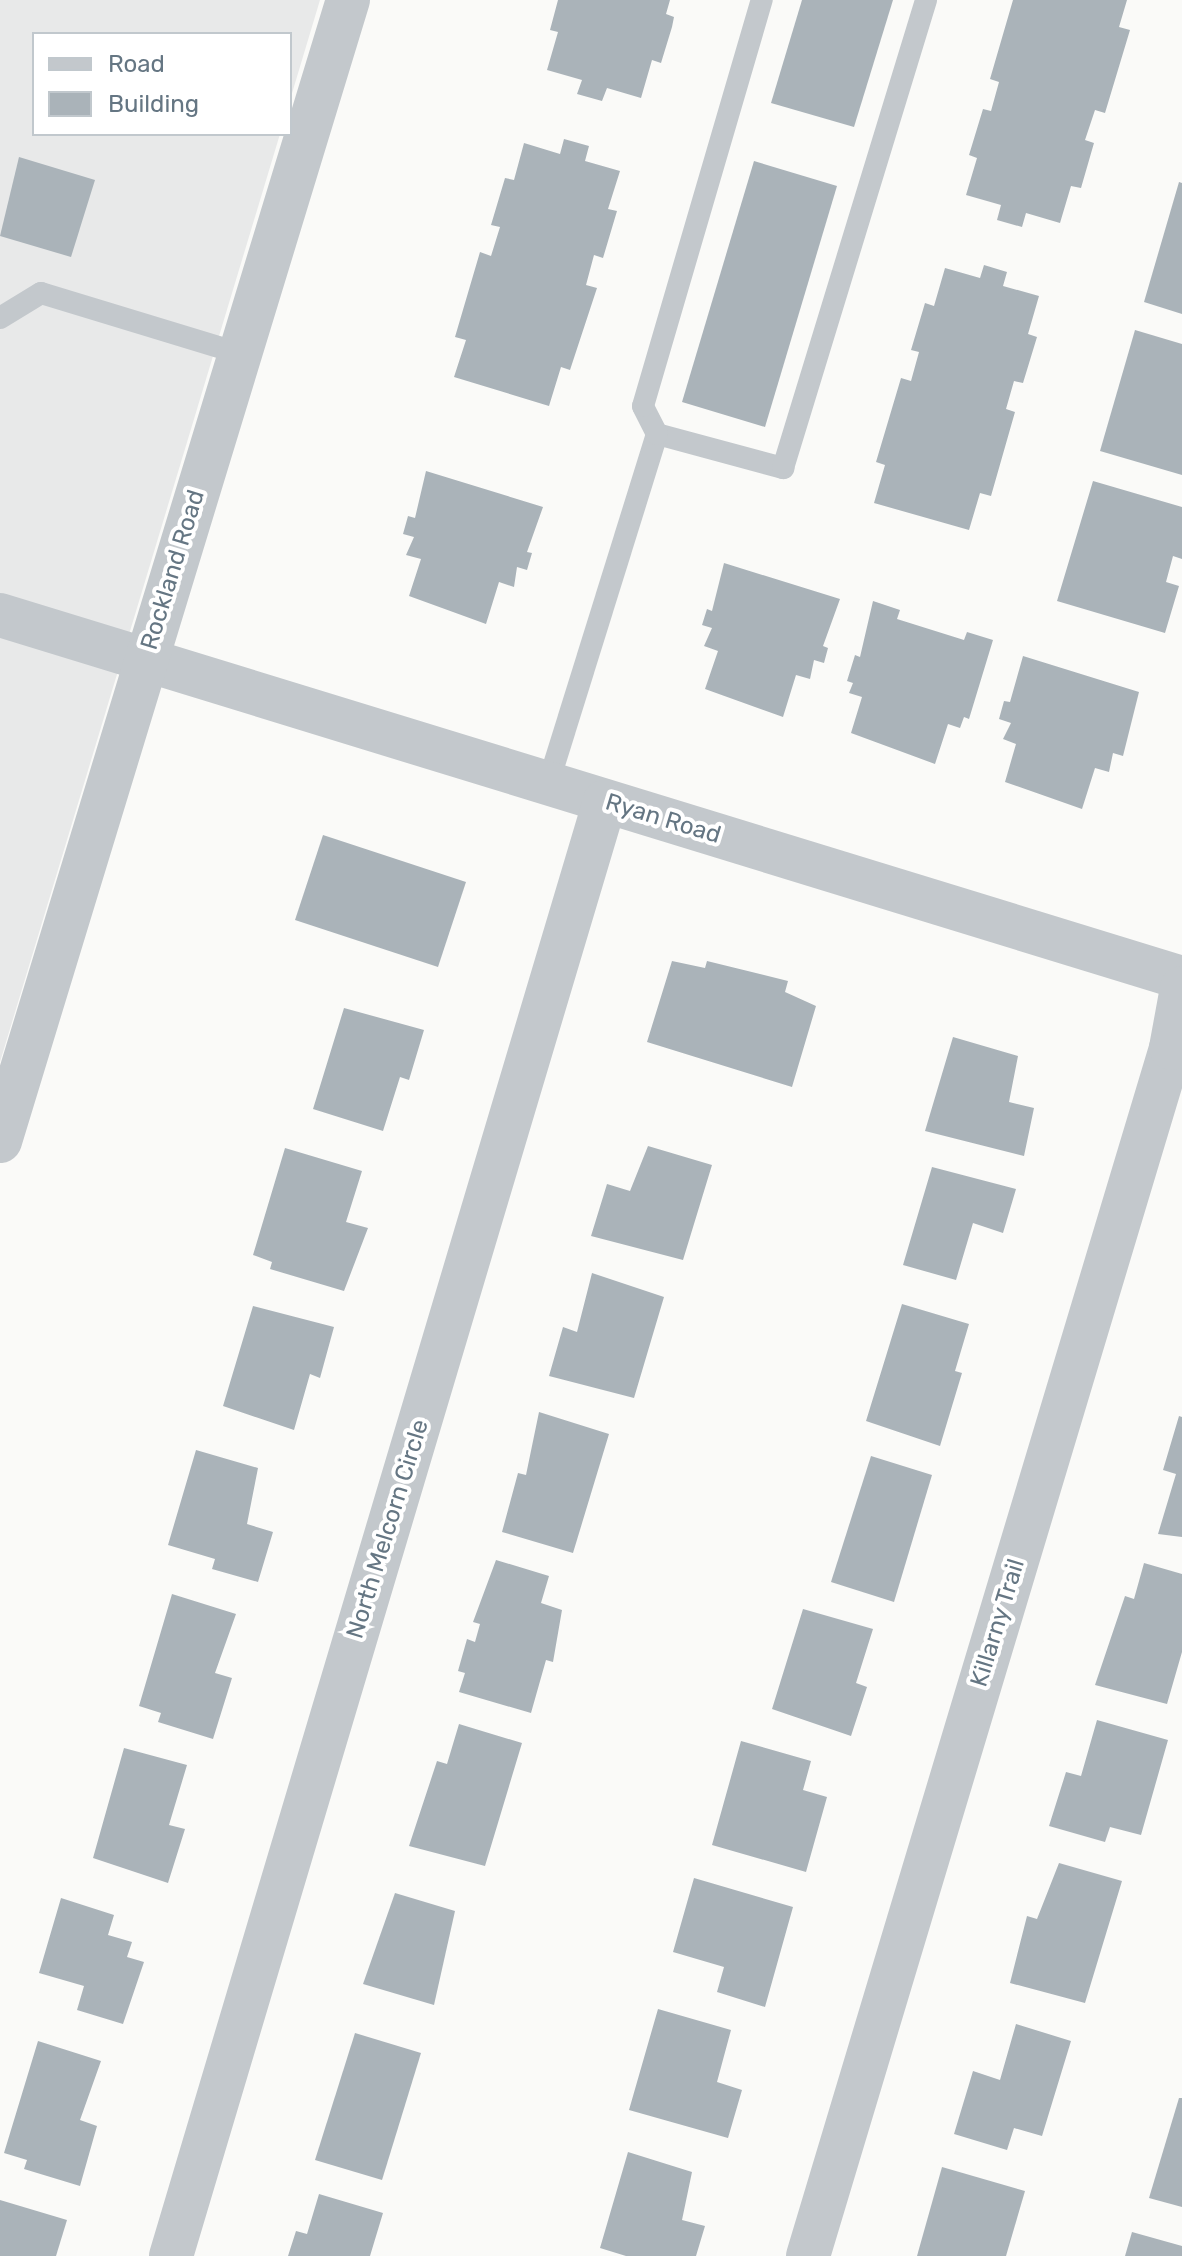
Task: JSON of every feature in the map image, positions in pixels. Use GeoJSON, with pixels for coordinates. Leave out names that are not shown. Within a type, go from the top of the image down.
{"type":"FeatureCollection","features":[{"type":"Feature","properties":{"kind":"street","name":"Rockland Road"},"geometry":{"type":"LineString","coordinates":[[0,1141],[348,0]]}},
{"type":"Feature","properties":{"kind":"street","name":"Ryan Road"},"geometry":{"type":"LineString","coordinates":[[0,615],[1182,978]]}},
{"type":"Feature","properties":{"kind":"street","name":"North Melcorn Circle"},"geometry":{"type":"LineString","coordinates":[[171,2256],[605,801]]}},
{"type":"Feature","properties":{"kind":"street","name":"Killarny Trail"},"geometry":{"type":"LineString","coordinates":[[808,2256],[1171,1048],[1182,988]]}},
{"type":"Feature","properties":{"kind":"lane"},"geometry":{"type":"LineString","coordinates":[[548,784],[657,434],[643,406],[762,0]]}},
{"type":"Feature","properties":{"kind":"lane"},"geometry":{"type":"LineString","coordinates":[[657,434],[783,468],[926,0]]}},
{"type":"Feature","properties":{"kind":"lane"},"geometry":{"type":"LineString","coordinates":[[0,318],[41,293],[239,353]]}},
{"type":"Feature","properties":{"kind":"shaded area"},"geometry":{"type":"Polygon","coordinates":[[[0,0],[320,0],[292,93],[292,32],[32,32],[32,136],[279,136],[0,1062],[0,0]]]}},
{"type":"Feature","properties":{"kind":"building"},"geometry":{"type":"Polygon","coordinates":[[[558,0],[670,0],[666,14],[674,17],[672,27],[661,63],[652,60],[641,98],[607,88],[602,101],[577,94],[582,80],[547,70],[558,32],[550,30],[558,0]]]}},
{"type":"Feature","properties":{"kind":"building"},"geometry":{"type":"Polygon","coordinates":[[[802,0],[893,0],[854,127],[771,103],[802,0]]]}},
{"type":"Feature","properties":{"kind":"building"},"geometry":{"type":"Polygon","coordinates":[[[1013,0],[1127,0],[1119,27],[1130,30],[1105,113],[1095,110],[1085,140],[1094,143],[1081,188],[1071,186],[1060,223],[1026,213],[1022,227],[997,220],[1001,205],[966,195],[977,158],[969,155],[983,109],[991,111],[999,82],[990,79],[1013,0]]]}},
{"type":"Feature","properties":{"kind":"building"},"geometry":{"type":"Polygon","coordinates":[[[564,139],[589,146],[585,161],[620,171],[608,209],[617,211],[603,258],[594,255],[586,285],[597,288],[570,370],[561,367],[549,406],[454,377],[466,340],[455,337],[480,252],[491,256],[500,227],[491,225],[505,178],[514,180],[524,143],[560,154],[564,139]]]}},
{"type":"Feature","properties":{"kind":"building"},"geometry":{"type":"Polygon","coordinates":[[[19,157],[95,180],[71,257],[0,236],[19,157]]]}},
{"type":"Feature","properties":{"kind":"building"},"geometry":{"type":"Polygon","coordinates":[[[754,161],[837,186],[765,427],[682,402],[754,161]]]}},
{"type":"Feature","properties":{"kind":"building"},"geometry":{"type":"Polygon","coordinates":[[[1179,182],[1182,183],[1182,314],[1144,302],[1179,182]]]}},
{"type":"Feature","properties":{"kind":"building"},"geometry":{"type":"Polygon","coordinates":[[[984,265],[1007,272],[1003,286],[1039,296],[1028,334],[1037,337],[1023,383],[1014,381],[1006,409],[1015,412],[991,496],[980,493],[969,530],[874,503],[885,465],[876,462],[901,378],[911,381],[919,352],[911,350],[925,303],[934,306],[945,268],[980,278],[984,265]]]}},
{"type":"Feature","properties":{"kind":"building"},"geometry":{"type":"Polygon","coordinates":[[[1135,330],[1182,344],[1182,475],[1100,451],[1135,330]]]}},
{"type":"Feature","properties":{"kind":"building"},"geometry":{"type":"Polygon","coordinates":[[[426,471],[543,507],[527,552],[532,553],[527,570],[517,567],[514,587],[499,582],[486,624],[409,596],[421,559],[406,555],[414,537],[403,534],[408,516],[415,518],[426,471]]]}},
{"type":"Feature","properties":{"kind":"building"},"geometry":{"type":"Polygon","coordinates":[[[1093,481],[1182,507],[1182,559],[1173,556],[1166,582],[1179,586],[1165,633],[1057,601],[1093,481]]]}},
{"type":"Feature","properties":{"kind":"building"},"geometry":{"type":"Polygon","coordinates":[[[724,563],[840,599],[823,646],[828,648],[824,663],[814,660],[810,679],[796,675],[783,717],[705,689],[718,651],[704,646],[712,628],[702,625],[707,609],[712,611],[724,563]]]}},
{"type":"Feature","properties":{"kind":"building"},"geometry":{"type":"Polygon","coordinates":[[[873,601],[900,610],[897,619],[964,640],[967,632],[993,640],[969,719],[964,717],[960,728],[948,724],[935,764],[851,733],[862,697],[849,693],[853,683],[847,681],[855,655],[860,657],[873,601]]]}},
{"type":"Feature","properties":{"kind":"building"},"geometry":{"type":"Polygon","coordinates":[[[1023,656],[1139,692],[1123,756],[1113,753],[1109,772],[1095,768],[1082,809],[1005,782],[1016,744],[1003,739],[1011,723],[999,719],[1004,701],[1010,702],[1023,656]]]}},
{"type":"Feature","properties":{"kind":"building"},"geometry":{"type":"Polygon","coordinates":[[[323,835],[466,882],[438,967],[295,920],[323,835]]]}},
{"type":"Feature","properties":{"kind":"building"},"geometry":{"type":"Polygon","coordinates":[[[672,961],[705,968],[707,961],[788,981],[785,992],[816,1006],[792,1087],[647,1042],[672,961]]]}},
{"type":"Feature","properties":{"kind":"building"},"geometry":{"type":"Polygon","coordinates":[[[344,1008],[424,1030],[409,1080],[400,1077],[383,1131],[313,1109],[344,1008]]]}},
{"type":"Feature","properties":{"kind":"building"},"geometry":{"type":"Polygon","coordinates":[[[953,1037],[1018,1056],[1009,1102],[1034,1108],[1024,1156],[925,1131],[953,1037]]]}},
{"type":"Feature","properties":{"kind":"building"},"geometry":{"type":"Polygon","coordinates":[[[648,1146],[712,1165],[683,1260],[591,1236],[607,1184],[630,1191],[648,1146]]]}},
{"type":"Feature","properties":{"kind":"building"},"geometry":{"type":"Polygon","coordinates":[[[285,1148],[362,1171],[346,1222],[368,1228],[344,1291],[270,1269],[272,1262],[253,1255],[285,1148]]]}},
{"type":"Feature","properties":{"kind":"building"},"geometry":{"type":"Polygon","coordinates":[[[932,1167],[1016,1189],[1003,1233],[973,1223],[956,1280],[903,1265],[932,1167]]]}},
{"type":"Feature","properties":{"kind":"building"},"geometry":{"type":"Polygon","coordinates":[[[592,1273],[664,1297],[634,1398],[549,1376],[563,1327],[577,1332],[592,1273]]]}},
{"type":"Feature","properties":{"kind":"building"},"geometry":{"type":"Polygon","coordinates":[[[902,1304],[969,1324],[955,1371],[962,1373],[940,1446],[866,1421],[902,1304]]]}},
{"type":"Feature","properties":{"kind":"building"},"geometry":{"type":"Polygon","coordinates":[[[253,1306],[334,1327],[320,1378],[310,1374],[294,1430],[223,1406],[253,1306]]]}},
{"type":"Feature","properties":{"kind":"building"},"geometry":{"type":"Polygon","coordinates":[[[539,1412],[609,1434],[573,1553],[502,1532],[518,1473],[526,1475],[539,1412]]]}},
{"type":"Feature","properties":{"kind":"building"},"geometry":{"type":"Polygon","coordinates":[[[1179,1416],[1182,1417],[1182,1537],[1158,1534],[1176,1474],[1163,1470],[1179,1416]]]}},
{"type":"Feature","properties":{"kind":"building"},"geometry":{"type":"Polygon","coordinates":[[[196,1450],[258,1468],[247,1524],[273,1532],[258,1582],[212,1569],[215,1559],[168,1545],[196,1450]]]}},
{"type":"Feature","properties":{"kind":"building"},"geometry":{"type":"Polygon","coordinates":[[[871,1456],[932,1475],[894,1602],[831,1582],[871,1456]]]}},
{"type":"Feature","properties":{"kind":"building"},"geometry":{"type":"Polygon","coordinates":[[[496,1560],[549,1576],[541,1603],[562,1610],[553,1662],[546,1660],[531,1713],[459,1692],[465,1673],[458,1671],[467,1639],[475,1642],[480,1624],[473,1622],[496,1560]]]}},
{"type":"Feature","properties":{"kind":"building"},"geometry":{"type":"Polygon","coordinates":[[[1144,1563],[1182,1574],[1182,1652],[1167,1704],[1095,1685],[1125,1596],[1134,1599],[1144,1563]]]}},
{"type":"Feature","properties":{"kind":"building"},"geometry":{"type":"Polygon","coordinates":[[[172,1594],[236,1614],[215,1673],[232,1678],[213,1739],[158,1722],[161,1713],[139,1706],[172,1594]]]}},
{"type":"Feature","properties":{"kind":"building"},"geometry":{"type":"Polygon","coordinates":[[[803,1609],[873,1629],[856,1683],[867,1687],[851,1736],[772,1709],[803,1609]]]}},
{"type":"Feature","properties":{"kind":"building"},"geometry":{"type":"Polygon","coordinates":[[[1097,1720],[1168,1740],[1141,1835],[1110,1827],[1105,1842],[1049,1826],[1066,1772],[1081,1776],[1097,1720]]]}},
{"type":"Feature","properties":{"kind":"building"},"geometry":{"type":"Polygon","coordinates":[[[459,1724],[522,1743],[485,1866],[409,1846],[437,1761],[447,1764],[459,1724]]]}},
{"type":"Feature","properties":{"kind":"building"},"geometry":{"type":"Polygon","coordinates":[[[741,1741],[811,1761],[803,1790],[827,1797],[806,1872],[712,1845],[741,1741]]]}},
{"type":"Feature","properties":{"kind":"building"},"geometry":{"type":"Polygon","coordinates":[[[124,1748],[187,1765],[169,1825],[185,1829],[168,1883],[93,1858],[124,1748]]]}},
{"type":"Feature","properties":{"kind":"building"},"geometry":{"type":"Polygon","coordinates":[[[1059,1863],[1122,1881],[1085,2003],[1010,1983],[1027,1916],[1037,1919],[1059,1863]]]}},
{"type":"Feature","properties":{"kind":"building"},"geometry":{"type":"Polygon","coordinates":[[[694,1878],[793,1907],[765,2007],[717,1992],[724,1967],[673,1952],[694,1878]]]}},
{"type":"Feature","properties":{"kind":"building"},"geometry":{"type":"Polygon","coordinates":[[[395,1893],[455,1911],[434,2005],[363,1984],[395,1893]]]}},
{"type":"Feature","properties":{"kind":"building"},"geometry":{"type":"Polygon","coordinates":[[[61,1898],[114,1915],[108,1935],[132,1942],[127,1957],[144,1962],[123,2024],[77,2010],[84,1986],[39,1973],[61,1898]]]}},
{"type":"Feature","properties":{"kind":"building"},"geometry":{"type":"Polygon","coordinates":[[[658,2009],[731,2030],[717,2082],[742,2090],[728,2138],[629,2110],[658,2009]]]}},
{"type":"Feature","properties":{"kind":"building"},"geometry":{"type":"Polygon","coordinates":[[[1016,2024],[1071,2041],[1042,2136],[1014,2128],[1007,2150],[954,2134],[973,2071],[1000,2080],[1016,2024]]]}},
{"type":"Feature","properties":{"kind":"building"},"geometry":{"type":"Polygon","coordinates":[[[355,2033],[421,2053],[382,2180],[315,2160],[355,2033]]]}},
{"type":"Feature","properties":{"kind":"building"},"geometry":{"type":"Polygon","coordinates":[[[38,2041],[101,2061],[80,2120],[97,2126],[80,2186],[24,2169],[27,2160],[4,2153],[38,2041]]]}},
{"type":"Feature","properties":{"kind":"building"},"geometry":{"type":"Polygon","coordinates":[[[1179,2098],[1182,2098],[1182,2207],[1149,2198],[1179,2098]]]}},
{"type":"Feature","properties":{"kind":"building"},"geometry":{"type":"Polygon","coordinates":[[[628,2152],[692,2172],[682,2220],[705,2226],[696,2256],[626,2256],[600,2248],[628,2152]]]}},
{"type":"Feature","properties":{"kind":"building"},"geometry":{"type":"Polygon","coordinates":[[[942,2167],[1025,2191],[1006,2256],[917,2256],[942,2167]]]}},
{"type":"Feature","properties":{"kind":"building"},"geometry":{"type":"Polygon","coordinates":[[[319,2194],[383,2213],[370,2256],[288,2256],[296,2231],[307,2234],[319,2194]]]}},
{"type":"Feature","properties":{"kind":"building"},"geometry":{"type":"Polygon","coordinates":[[[0,2200],[67,2220],[56,2256],[0,2256],[0,2200]]]}},
{"type":"Feature","properties":{"kind":"building"},"geometry":{"type":"Polygon","coordinates":[[[1132,2232],[1182,2246],[1182,2256],[1125,2256],[1132,2232]]]}}]}
